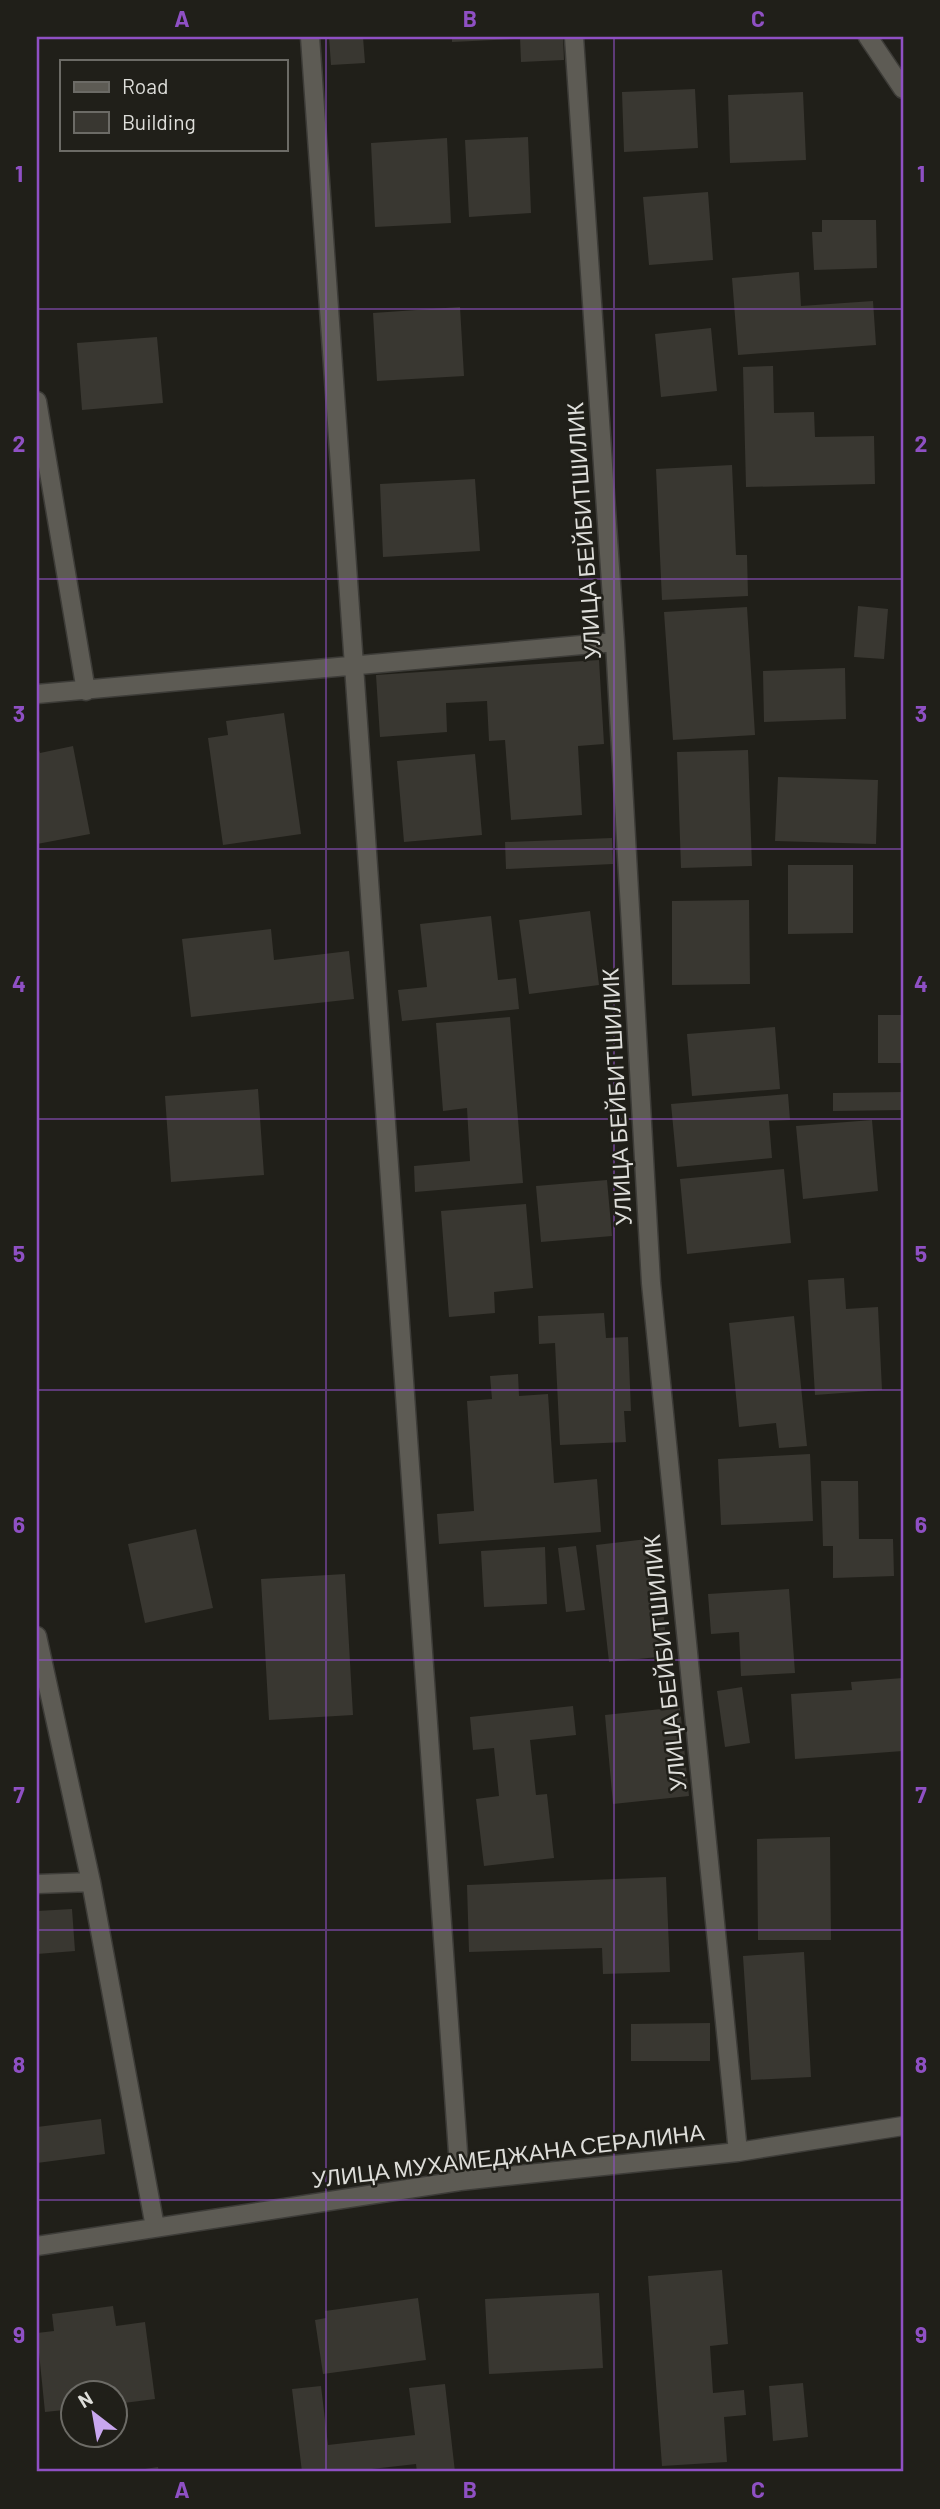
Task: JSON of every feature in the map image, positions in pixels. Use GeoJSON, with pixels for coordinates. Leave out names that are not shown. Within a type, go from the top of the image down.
{"type":"FeatureCollection","features":[{"type":"Feature","properties":{"kind":"street"},"geometry":{"type":"LineString","coordinates":[[310,37],[356,664],[460,2180]]}},
{"type":"Feature","properties":{"kind":"street","name":"УЛИЦА БЕЙБИТШИЛИК"},"geometry":{"type":"LineString","coordinates":[[574,37],[615,642],[651,1283],[738,2152]]}},
{"type":"Feature","properties":{"kind":"street"},"geometry":{"type":"LineString","coordinates":[[868,37],[903,89]]}},
{"type":"Feature","properties":{"kind":"street"},"geometry":{"type":"LineString","coordinates":[[37,401],[86,691]]}},
{"type":"Feature","properties":{"kind":"street"},"geometry":{"type":"LineString","coordinates":[[37,694],[615,642]]}},
{"type":"Feature","properties":{"kind":"street"},"geometry":{"type":"LineString","coordinates":[[37,1636],[91,1882],[155,2227]]}},
{"type":"Feature","properties":{"kind":"street"},"geometry":{"type":"LineString","coordinates":[[37,1884],[91,1882]]}},
{"type":"Feature","properties":{"kind":"street","name":"УЛИЦА МУХАМЕДЖАНА СЕРАЛИНА"},"geometry":{"type":"LineString","coordinates":[[37,2246],[460,2180],[738,2152],[903,2126]]}},
{"type":"Feature","properties":{"kind":"building"},"geometry":{"type":"Polygon","coordinates":[[[329,37],[363,37],[365,63],[331,65],[329,37]]]}},
{"type":"Feature","properties":{"kind":"building"},"geometry":{"type":"Polygon","coordinates":[[[452,37],[515,37],[515,39],[452,42],[452,37]]]}},
{"type":"Feature","properties":{"kind":"building"},"geometry":{"type":"Polygon","coordinates":[[[520,37],[563,37],[564,60],[521,62],[520,37]]]}},
{"type":"Feature","properties":{"kind":"building"},"geometry":{"type":"Polygon","coordinates":[[[695,89],[698,148],[624,152],[622,92],[695,89]]]}},
{"type":"Feature","properties":{"kind":"building"},"geometry":{"type":"Polygon","coordinates":[[[803,92],[806,160],[730,163],[728,95],[803,92]]]}},
{"type":"Feature","properties":{"kind":"building"},"geometry":{"type":"Polygon","coordinates":[[[528,137],[531,213],[469,217],[465,140],[528,137]]]}},
{"type":"Feature","properties":{"kind":"building"},"geometry":{"type":"Polygon","coordinates":[[[447,138],[451,223],[375,227],[371,143],[447,138]]]}},
{"type":"Feature","properties":{"kind":"building"},"geometry":{"type":"Polygon","coordinates":[[[708,192],[713,260],[649,265],[643,197],[708,192]]]}},
{"type":"Feature","properties":{"kind":"building"},"geometry":{"type":"Polygon","coordinates":[[[822,220],[876,220],[877,268],[814,270],[812,232],[822,232],[822,220]]]}},
{"type":"Feature","properties":{"kind":"building"},"geometry":{"type":"Polygon","coordinates":[[[799,272],[801,306],[873,301],[876,345],[738,355],[732,278],[799,272]]]}},
{"type":"Feature","properties":{"kind":"building"},"geometry":{"type":"Polygon","coordinates":[[[460,307],[464,376],[377,381],[373,313],[460,307]]]}},
{"type":"Feature","properties":{"kind":"building"},"geometry":{"type":"Polygon","coordinates":[[[711,328],[717,391],[661,397],[655,334],[711,328]]]}},
{"type":"Feature","properties":{"kind":"building"},"geometry":{"type":"Polygon","coordinates":[[[157,337],[163,403],[82,410],[77,343],[157,337]]]}},
{"type":"Feature","properties":{"kind":"building"},"geometry":{"type":"Polygon","coordinates":[[[773,366],[774,413],[814,412],[815,437],[874,436],[875,484],[746,487],[743,367],[773,366]]]}},
{"type":"Feature","properties":{"kind":"building"},"geometry":{"type":"Polygon","coordinates":[[[732,465],[736,555],[747,555],[748,596],[662,600],[656,469],[732,465]]]}},
{"type":"Feature","properties":{"kind":"building"},"geometry":{"type":"Polygon","coordinates":[[[475,479],[480,551],[383,557],[380,484],[475,479]]]}},
{"type":"Feature","properties":{"kind":"building"},"geometry":{"type":"Polygon","coordinates":[[[858,606],[888,609],[884,659],[854,657],[858,606]]]}},
{"type":"Feature","properties":{"kind":"building"},"geometry":{"type":"Polygon","coordinates":[[[747,607],[755,735],[673,740],[664,612],[747,607]]]}},
{"type":"Feature","properties":{"kind":"building"},"geometry":{"type":"Polygon","coordinates":[[[599,660],[604,744],[578,746],[582,815],[511,820],[505,740],[489,741],[487,701],[446,703],[447,732],[380,737],[376,675],[599,660]]]}},
{"type":"Feature","properties":{"kind":"building"},"geometry":{"type":"Polygon","coordinates":[[[845,668],[846,719],[764,722],[763,671],[845,668]]]}},
{"type":"Feature","properties":{"kind":"building"},"geometry":{"type":"Polygon","coordinates":[[[284,713],[301,834],[223,845],[208,738],[228,735],[226,721],[284,713]]]}},
{"type":"Feature","properties":{"kind":"building"},"geometry":{"type":"Polygon","coordinates":[[[37,744],[40,753],[73,746],[90,834],[37,844],[37,744]]]}},
{"type":"Feature","properties":{"kind":"building"},"geometry":{"type":"Polygon","coordinates":[[[748,750],[752,866],[681,868],[677,752],[748,750]]]}},
{"type":"Feature","properties":{"kind":"building"},"geometry":{"type":"Polygon","coordinates":[[[475,754],[482,835],[404,842],[397,761],[475,754]]]}},
{"type":"Feature","properties":{"kind":"building"},"geometry":{"type":"Polygon","coordinates":[[[778,777],[878,780],[876,844],[775,841],[778,777]]]}},
{"type":"Feature","properties":{"kind":"building"},"geometry":{"type":"Polygon","coordinates":[[[612,838],[613,864],[506,869],[505,842],[612,838]]]}},
{"type":"Feature","properties":{"kind":"building"},"geometry":{"type":"Polygon","coordinates":[[[788,865],[853,865],[853,933],[788,934],[788,865]]]}},
{"type":"Feature","properties":{"kind":"building"},"geometry":{"type":"Polygon","coordinates":[[[749,900],[750,984],[672,985],[672,901],[749,900]]]}},
{"type":"Feature","properties":{"kind":"building"},"geometry":{"type":"Polygon","coordinates":[[[590,911],[599,985],[529,994],[519,920],[590,911]]]}},
{"type":"Feature","properties":{"kind":"building"},"geometry":{"type":"Polygon","coordinates":[[[491,916],[498,980],[516,978],[519,1009],[402,1021],[398,990],[427,987],[420,924],[491,916]]]}},
{"type":"Feature","properties":{"kind":"building"},"geometry":{"type":"Polygon","coordinates":[[[271,929],[274,960],[349,951],[354,999],[191,1017],[182,939],[271,929]]]}},
{"type":"Feature","properties":{"kind":"building"},"geometry":{"type":"Polygon","coordinates":[[[878,1015],[903,1015],[903,1063],[878,1063],[878,1015]]]}},
{"type":"Feature","properties":{"kind":"building"},"geometry":{"type":"Polygon","coordinates":[[[510,1017],[523,1183],[415,1192],[414,1166],[470,1161],[467,1108],[443,1111],[436,1023],[510,1017]]]}},
{"type":"Feature","properties":{"kind":"building"},"geometry":{"type":"Polygon","coordinates":[[[775,1027],[780,1089],[692,1096],[687,1034],[775,1027]]]}},
{"type":"Feature","properties":{"kind":"building"},"geometry":{"type":"Polygon","coordinates":[[[258,1089],[264,1175],[171,1182],[165,1096],[258,1089]]]}},
{"type":"Feature","properties":{"kind":"building"},"geometry":{"type":"Polygon","coordinates":[[[903,1092],[903,1110],[833,1111],[833,1093],[903,1092]]]}},
{"type":"Feature","properties":{"kind":"building"},"geometry":{"type":"Polygon","coordinates":[[[788,1094],[790,1120],[769,1121],[772,1158],[677,1167],[671,1104],[788,1094]]]}},
{"type":"Feature","properties":{"kind":"building"},"geometry":{"type":"Polygon","coordinates":[[[872,1120],[878,1191],[803,1199],[796,1126],[872,1120]]]}},
{"type":"Feature","properties":{"kind":"building"},"geometry":{"type":"Polygon","coordinates":[[[784,1169],[791,1243],[687,1254],[680,1179],[784,1169]]]}},
{"type":"Feature","properties":{"kind":"building"},"geometry":{"type":"Polygon","coordinates":[[[607,1180],[612,1236],[541,1242],[536,1186],[607,1180]]]}},
{"type":"Feature","properties":{"kind":"building"},"geometry":{"type":"Polygon","coordinates":[[[526,1204],[533,1288],[494,1292],[495,1313],[449,1317],[441,1211],[526,1204]]]}},
{"type":"Feature","properties":{"kind":"building"},"geometry":{"type":"Polygon","coordinates":[[[844,1278],[846,1309],[878,1307],[882,1390],[815,1395],[808,1280],[844,1278]]]}},
{"type":"Feature","properties":{"kind":"building"},"geometry":{"type":"Polygon","coordinates":[[[604,1313],[606,1338],[628,1337],[631,1411],[624,1411],[626,1442],[560,1445],[555,1343],[539,1344],[538,1316],[604,1313]]]}},
{"type":"Feature","properties":{"kind":"building"},"geometry":{"type":"Polygon","coordinates":[[[794,1316],[807,1446],[779,1448],[776,1423],[739,1427],[729,1323],[794,1316]]]}},
{"type":"Feature","properties":{"kind":"building"},"geometry":{"type":"Polygon","coordinates":[[[518,1374],[519,1396],[548,1394],[554,1483],[597,1479],[601,1532],[439,1544],[437,1514],[474,1511],[467,1401],[492,1399],[490,1376],[518,1374]]]}},
{"type":"Feature","properties":{"kind":"building"},"geometry":{"type":"Polygon","coordinates":[[[810,1454],[813,1521],[721,1525],[718,1459],[810,1454]]]}},
{"type":"Feature","properties":{"kind":"building"},"geometry":{"type":"Polygon","coordinates":[[[821,1481],[858,1481],[859,1539],[893,1539],[894,1576],[833,1578],[833,1546],[823,1546],[821,1481]]]}},
{"type":"Feature","properties":{"kind":"building"},"geometry":{"type":"Polygon","coordinates":[[[196,1529],[213,1608],[145,1623],[128,1544],[196,1529]]]}},
{"type":"Feature","properties":{"kind":"building"},"geometry":{"type":"Polygon","coordinates":[[[647,1539],[652,1585],[660,1584],[668,1656],[609,1662],[596,1545],[647,1539]]]}},
{"type":"Feature","properties":{"kind":"building"},"geometry":{"type":"Polygon","coordinates":[[[576,1546],[585,1610],[566,1612],[558,1548],[576,1546]]]}},
{"type":"Feature","properties":{"kind":"building"},"geometry":{"type":"Polygon","coordinates":[[[545,1547],[547,1604],[484,1607],[481,1551],[545,1547]]]}},
{"type":"Feature","properties":{"kind":"building"},"geometry":{"type":"Polygon","coordinates":[[[345,1574],[353,1715],[269,1720],[261,1579],[345,1574]]]}},
{"type":"Feature","properties":{"kind":"building"},"geometry":{"type":"Polygon","coordinates":[[[789,1589],[795,1673],[741,1676],[739,1632],[711,1634],[708,1594],[789,1589]]]}},
{"type":"Feature","properties":{"kind":"building"},"geometry":{"type":"Polygon","coordinates":[[[903,1678],[903,1751],[795,1759],[791,1694],[852,1690],[851,1682],[903,1678]]]}},
{"type":"Feature","properties":{"kind":"building"},"geometry":{"type":"Polygon","coordinates":[[[742,1687],[750,1743],[725,1747],[717,1691],[742,1687]]]}},
{"type":"Feature","properties":{"kind":"building"},"geometry":{"type":"Polygon","coordinates":[[[573,1706],[576,1735],[530,1740],[536,1795],[547,1794],[554,1858],[484,1866],[476,1799],[499,1796],[494,1748],[473,1750],[470,1717],[573,1706]]]}},
{"type":"Feature","properties":{"kind":"building"},"geometry":{"type":"Polygon","coordinates":[[[680,1707],[689,1796],[613,1804],[605,1715],[680,1707]]]}},
{"type":"Feature","properties":{"kind":"building"},"geometry":{"type":"Polygon","coordinates":[[[830,1837],[831,1940],[758,1940],[757,1839],[830,1837]]]}},
{"type":"Feature","properties":{"kind":"building"},"geometry":{"type":"Polygon","coordinates":[[[666,1877],[670,1972],[603,1974],[602,1948],[469,1952],[467,1885],[666,1877]]]}},
{"type":"Feature","properties":{"kind":"building"},"geometry":{"type":"Polygon","coordinates":[[[72,1909],[75,1951],[37,1954],[37,1911],[72,1909]]]}},
{"type":"Feature","properties":{"kind":"building"},"geometry":{"type":"Polygon","coordinates":[[[804,1952],[811,2077],[751,2080],[743,1956],[804,1952]]]}},
{"type":"Feature","properties":{"kind":"building"},"geometry":{"type":"Polygon","coordinates":[[[710,2023],[710,2061],[631,2061],[631,2024],[710,2023]]]}},
{"type":"Feature","properties":{"kind":"building"},"geometry":{"type":"Polygon","coordinates":[[[101,2119],[105,2154],[37,2163],[37,2127],[101,2119]]]}},
{"type":"Feature","properties":{"kind":"building"},"geometry":{"type":"Polygon","coordinates":[[[722,2270],[728,2344],[710,2346],[713,2393],[744,2390],[746,2415],[724,2417],[727,2462],[662,2466],[648,2276],[722,2270]]]}},
{"type":"Feature","properties":{"kind":"building"},"geometry":{"type":"Polygon","coordinates":[[[599,2293],[603,2368],[489,2374],[485,2299],[599,2293]]]}},
{"type":"Feature","properties":{"kind":"building"},"geometry":{"type":"Polygon","coordinates":[[[418,2298],[426,2360],[323,2374],[315,2320],[326,2318],[325,2311],[418,2298]]]}},
{"type":"Feature","properties":{"kind":"building"},"geometry":{"type":"Polygon","coordinates":[[[113,2306],[116,2326],[145,2322],[155,2399],[130,2402],[130,2380],[60,2380],[60,2410],[45,2412],[37,2333],[54,2331],[52,2314],[113,2306]]]}},
{"type":"Feature","properties":{"kind":"building"},"geometry":{"type":"Polygon","coordinates":[[[803,2383],[808,2437],[773,2441],[769,2386],[803,2383]]]}},
{"type":"Feature","properties":{"kind":"building"},"geometry":{"type":"Polygon","coordinates":[[[445,2384],[455,2472],[417,2472],[416,2464],[345,2472],[302,2472],[292,2389],[321,2386],[328,2445],[415,2435],[409,2388],[445,2384]]]}},
{"type":"Feature","properties":{"kind":"building"},"geometry":{"type":"Polygon","coordinates":[[[158,2467],[159,2472],[132,2471],[158,2467]]]}}]}
